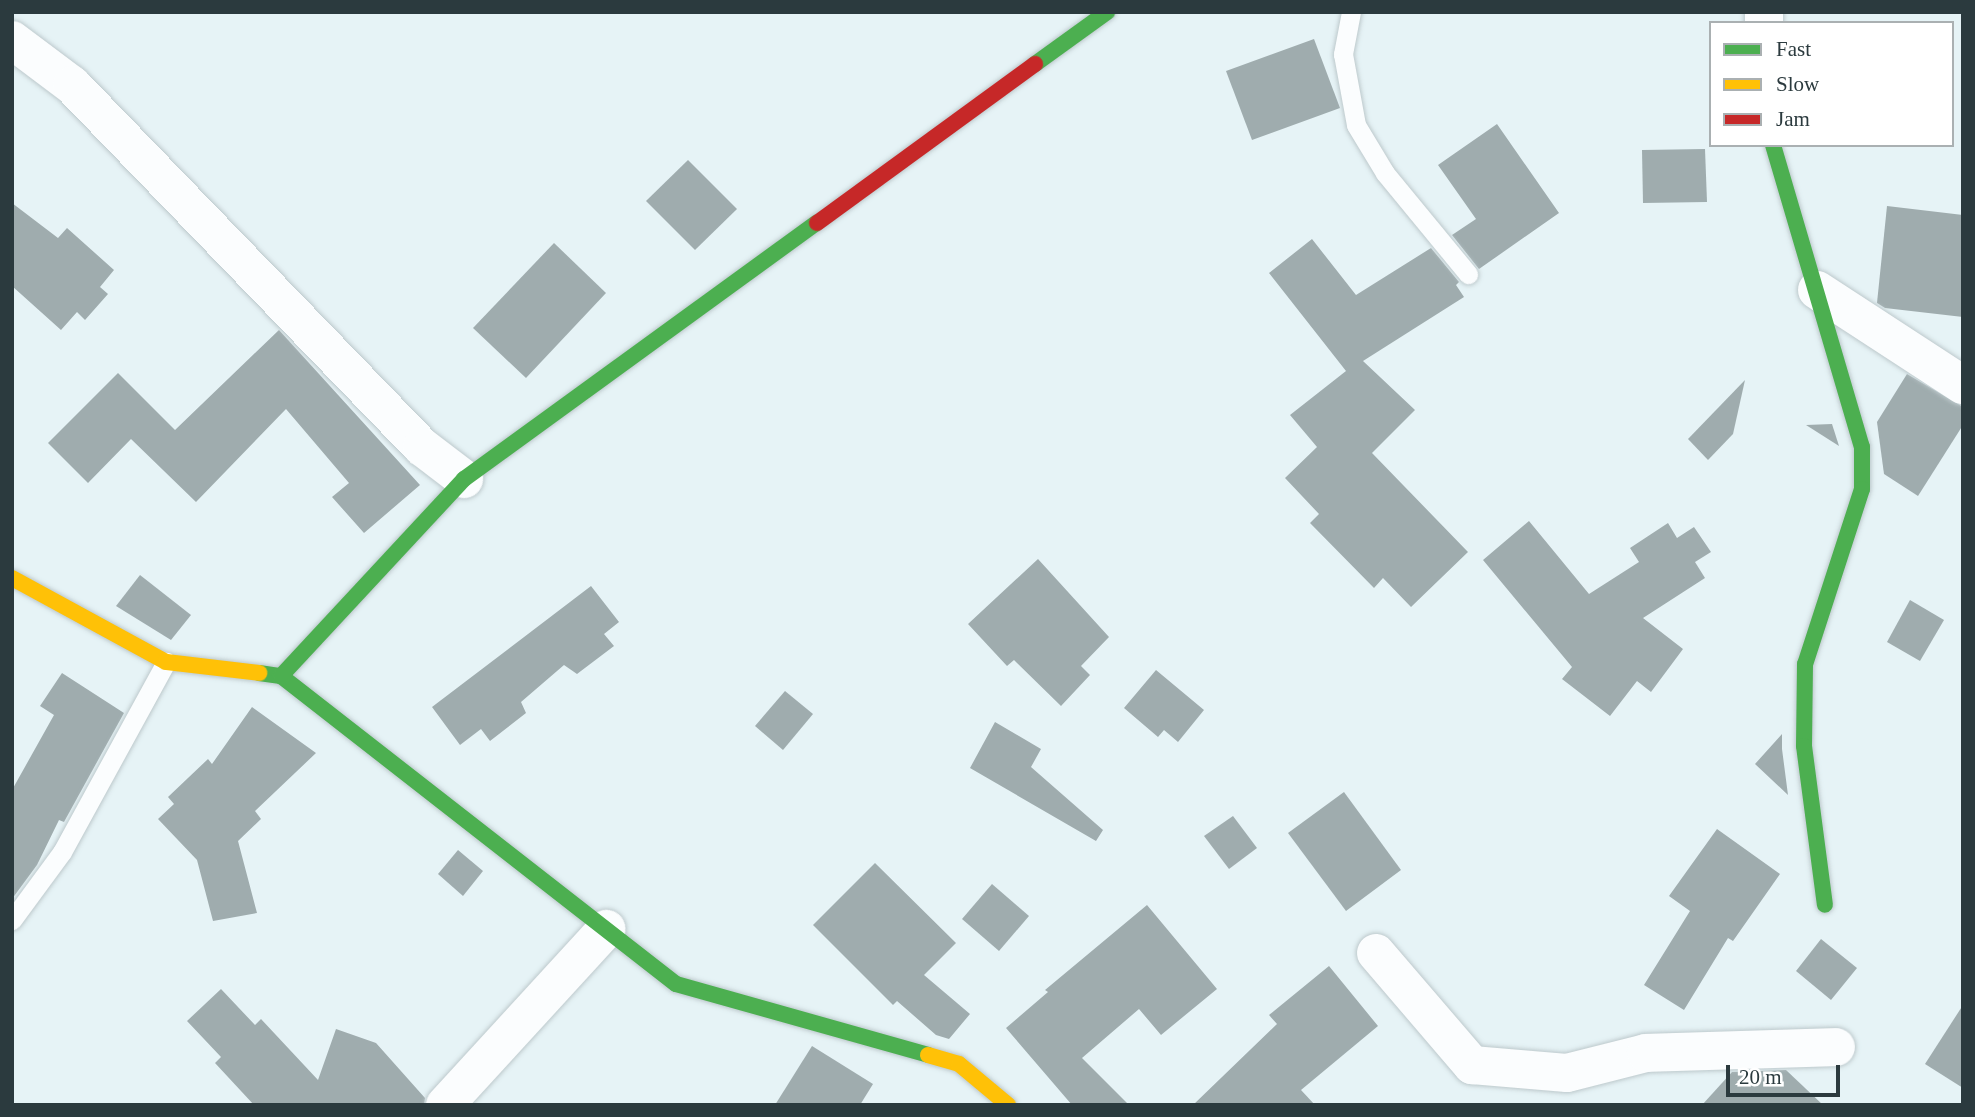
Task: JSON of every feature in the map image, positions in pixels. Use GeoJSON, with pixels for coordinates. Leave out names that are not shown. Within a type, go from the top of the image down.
{"type":"FeatureCollection","features":[{"type":"Feature","properties":{"kind":"street"},"geometry":{"type":"LineString","coordinates":[[281,676],[464,479],[1107,12]]}},
{"type":"Feature","properties":{"kind":"street"},"geometry":{"type":"LineString","coordinates":[[12,40],[72,85],[422,447],[464,479]]}},
{"type":"Feature","properties":{"kind":"street"},"geometry":{"type":"LineString","coordinates":[[1774,147],[1862,447],[1862,489],[1805,664],[1804,746],[1825,905]]}},
{"type":"Feature","properties":{"kind":"street"},"geometry":{"type":"LineString","coordinates":[[1817,290],[1963,385]]}},
{"type":"Feature","properties":{"kind":"street"},"geometry":{"type":"LineString","coordinates":[[12,578],[166,663],[281,676],[676,984],[959,1064],[1008,1105]]}},
{"type":"Feature","properties":{"kind":"street"},"geometry":{"type":"LineString","coordinates":[[445,1105],[606,929]]}},
{"type":"Feature","properties":{"kind":"street"},"geometry":{"type":"LineString","coordinates":[[1376,953],[1472,1065],[1567,1073],[1646,1053],[1836,1047]]}},
{"type":"Feature","properties":{"kind":"lane"},"geometry":{"type":"LineString","coordinates":[[1351,12],[1343,54],[1356,125],[1385,173],[1468,274]]}},
{"type":"Feature","properties":{"kind":"lane"},"geometry":{"type":"LineString","coordinates":[[12,920],[62,852],[166,663]]}},
{"type":"Feature","properties":{"kind":"building"},"geometry":{"type":"Polygon","coordinates":[[[1314,39],[1340,108],[1252,140],[1226,71],[1314,39]]]}},
{"type":"Feature","properties":{"kind":"building"},"geometry":{"type":"Polygon","coordinates":[[[1497,124],[1559,213],[1479,269],[1452,235],[1476,219],[1438,165],[1497,124]]]}},
{"type":"Feature","properties":{"kind":"building"},"geometry":{"type":"Polygon","coordinates":[[[1705,149],[1707,202],[1643,203],[1642,150],[1705,149]]]}},
{"type":"Feature","properties":{"kind":"building"},"geometry":{"type":"Polygon","coordinates":[[[688,160],[737,209],[695,250],[646,201],[688,160]]]}},
{"type":"Feature","properties":{"kind":"building"},"geometry":{"type":"Polygon","coordinates":[[[12,203],[58,238],[67,228],[114,270],[100,287],[108,294],[85,320],[77,312],[61,330],[12,286],[12,203]]]}},
{"type":"Feature","properties":{"kind":"building"},"geometry":{"type":"Polygon","coordinates":[[[1887,206],[1963,215],[1963,317],[1885,308],[1877,303],[1887,206]]]}},
{"type":"Feature","properties":{"kind":"building"},"geometry":{"type":"Polygon","coordinates":[[[1312,239],[1356,295],[1431,248],[1459,282],[1456,285],[1464,297],[1363,361],[1415,410],[1372,453],[1468,552],[1411,607],[1383,578],[1374,588],[1310,523],[1319,514],[1285,478],[1317,447],[1290,415],[1346,371],[1269,273],[1312,239]]]}},
{"type":"Feature","properties":{"kind":"building"},"geometry":{"type":"Polygon","coordinates":[[[554,243],[606,293],[526,378],[473,328],[554,243]]]}},
{"type":"Feature","properties":{"kind":"building"},"geometry":{"type":"Polygon","coordinates":[[[279,330],[420,485],[364,533],[332,497],[349,483],[286,409],[196,502],[131,439],[88,483],[48,443],[118,373],[175,430],[279,330]]]}},
{"type":"Feature","properties":{"kind":"building"},"geometry":{"type":"Polygon","coordinates":[[[1907,374],[1963,407],[1963,425],[1918,496],[1884,474],[1877,422],[1907,374]]]}},
{"type":"Feature","properties":{"kind":"building"},"geometry":{"type":"Polygon","coordinates":[[[1745,380],[1733,434],[1708,460],[1688,439],[1745,380]]]}},
{"type":"Feature","properties":{"kind":"building"},"geometry":{"type":"Polygon","coordinates":[[[1832,424],[1839,446],[1806,425],[1832,424]]]}},
{"type":"Feature","properties":{"kind":"building"},"geometry":{"type":"Polygon","coordinates":[[[1529,521],[1589,594],[1639,562],[1630,548],[1668,523],[1677,538],[1694,527],[1711,552],[1695,562],[1705,578],[1643,618],[1683,649],[1651,692],[1637,681],[1610,716],[1562,679],[1572,667],[1483,560],[1529,521]]]}},
{"type":"Feature","properties":{"kind":"building"},"geometry":{"type":"Polygon","coordinates":[[[1038,559],[1109,637],[1081,666],[1090,675],[1061,706],[1014,660],[1007,666],[968,624],[1038,559]]]}},
{"type":"Feature","properties":{"kind":"building"},"geometry":{"type":"Polygon","coordinates":[[[140,575],[191,615],[171,640],[116,606],[140,575]]]}},
{"type":"Feature","properties":{"kind":"building"},"geometry":{"type":"Polygon","coordinates":[[[591,586],[619,622],[604,634],[614,646],[577,674],[564,665],[521,702],[526,713],[490,741],[481,729],[460,745],[432,707],[591,586]]]}},
{"type":"Feature","properties":{"kind":"building"},"geometry":{"type":"Polygon","coordinates":[[[1910,600],[1944,620],[1920,661],[1887,642],[1910,600]]]}},
{"type":"Feature","properties":{"kind":"building"},"geometry":{"type":"Polygon","coordinates":[[[1156,670],[1204,710],[1178,742],[1164,730],[1158,737],[1124,708],[1156,670]]]}},
{"type":"Feature","properties":{"kind":"building"},"geometry":{"type":"Polygon","coordinates":[[[62,673],[124,713],[64,822],[59,820],[37,865],[12,899],[12,790],[54,715],[40,706],[62,673]]]}},
{"type":"Feature","properties":{"kind":"building"},"geometry":{"type":"Polygon","coordinates":[[[785,691],[813,714],[783,750],[755,726],[785,691]]]}},
{"type":"Feature","properties":{"kind":"building"},"geometry":{"type":"Polygon","coordinates":[[[252,707],[316,753],[255,811],[261,819],[238,841],[257,913],[213,921],[197,860],[158,819],[174,804],[168,797],[208,759],[212,764],[252,707]]]}},
{"type":"Feature","properties":{"kind":"building"},"geometry":{"type":"Polygon","coordinates":[[[995,722],[1041,749],[1031,767],[1103,830],[1096,841],[970,768],[995,722]]]}},
{"type":"Feature","properties":{"kind":"building"},"geometry":{"type":"Polygon","coordinates":[[[1782,734],[1782,749],[1788,795],[1755,764],[1782,734]]]}},
{"type":"Feature","properties":{"kind":"building"},"geometry":{"type":"Polygon","coordinates":[[[1344,792],[1401,870],[1346,911],[1288,833],[1344,792]]]}},
{"type":"Feature","properties":{"kind":"building"},"geometry":{"type":"Polygon","coordinates":[[[1233,816],[1257,848],[1229,869],[1204,836],[1233,816]]]}},
{"type":"Feature","properties":{"kind":"building"},"geometry":{"type":"Polygon","coordinates":[[[1717,829],[1780,874],[1733,941],[1728,938],[1684,1010],[1644,985],[1690,911],[1669,896],[1717,829]]]}},
{"type":"Feature","properties":{"kind":"building"},"geometry":{"type":"Polygon","coordinates":[[[458,850],[483,871],[463,896],[438,874],[458,850]]]}},
{"type":"Feature","properties":{"kind":"building"},"geometry":{"type":"Polygon","coordinates":[[[875,863],[956,943],[924,975],[970,1014],[949,1039],[936,1035],[897,1001],[893,1005],[813,925],[875,863]]]}},
{"type":"Feature","properties":{"kind":"building"},"geometry":{"type":"Polygon","coordinates":[[[992,884],[1029,916],[999,951],[962,919],[992,884]]]}},
{"type":"Feature","properties":{"kind":"building"},"geometry":{"type":"Polygon","coordinates":[[[1147,905],[1217,989],[1161,1035],[1139,1009],[1082,1058],[1129,1105],[1072,1105],[1006,1028],[1048,992],[1045,990],[1147,905]]]}},
{"type":"Feature","properties":{"kind":"building"},"geometry":{"type":"Polygon","coordinates":[[[1821,939],[1857,968],[1831,1000],[1796,971],[1821,939]]]}},
{"type":"Feature","properties":{"kind":"building"},"geometry":{"type":"Polygon","coordinates":[[[1329,966],[1378,1026],[1301,1090],[1315,1105],[1193,1105],[1277,1024],[1269,1015],[1329,966]]]}},
{"type":"Feature","properties":{"kind":"building"},"geometry":{"type":"Polygon","coordinates":[[[221,989],[255,1025],[261,1019],[318,1080],[336,1029],[376,1043],[425,1098],[424,1105],[254,1105],[215,1063],[221,1057],[187,1021],[221,989]]]}},
{"type":"Feature","properties":{"kind":"building"},"geometry":{"type":"Polygon","coordinates":[[[1963,1005],[1963,1088],[1925,1064],[1963,1005]]]}},
{"type":"Feature","properties":{"kind":"building"},"geometry":{"type":"Polygon","coordinates":[[[812,1046],[873,1084],[860,1105],[775,1105],[812,1046]]]}},
{"type":"Feature","properties":{"kind":"building"},"geometry":{"type":"Polygon","coordinates":[[[1786,1070],[1823,1105],[1702,1105],[1732,1072],[1786,1070]]]}},
{"type":"Feature","properties":{"kind":"traffic: fast"},"geometry":{"type":"LineString","coordinates":[[1035,64],[1107,12]]}},
{"type":"Feature","properties":{"kind":"traffic: fast"},"geometry":{"type":"LineString","coordinates":[[1774,147],[1862,447],[1862,489],[1805,664],[1804,746],[1825,905]]}},
{"type":"Feature","properties":{"kind":"traffic: fast"},"geometry":{"type":"LineString","coordinates":[[281,676],[464,479],[817,223]]}},
{"type":"Feature","properties":{"kind":"traffic: fast"},"geometry":{"type":"LineString","coordinates":[[259,673],[281,676],[676,984],[928,1055]]}},
{"type":"Feature","properties":{"kind":"traffic: slow"},"geometry":{"type":"LineString","coordinates":[[12,578],[166,662],[259,673]]}},
{"type":"Feature","properties":{"kind":"traffic: slow"},"geometry":{"type":"LineString","coordinates":[[928,1055],[959,1064],[1008,1105]]}},
{"type":"Feature","properties":{"kind":"traffic: jam"},"geometry":{"type":"LineString","coordinates":[[817,223],[1035,64]]}}]}
